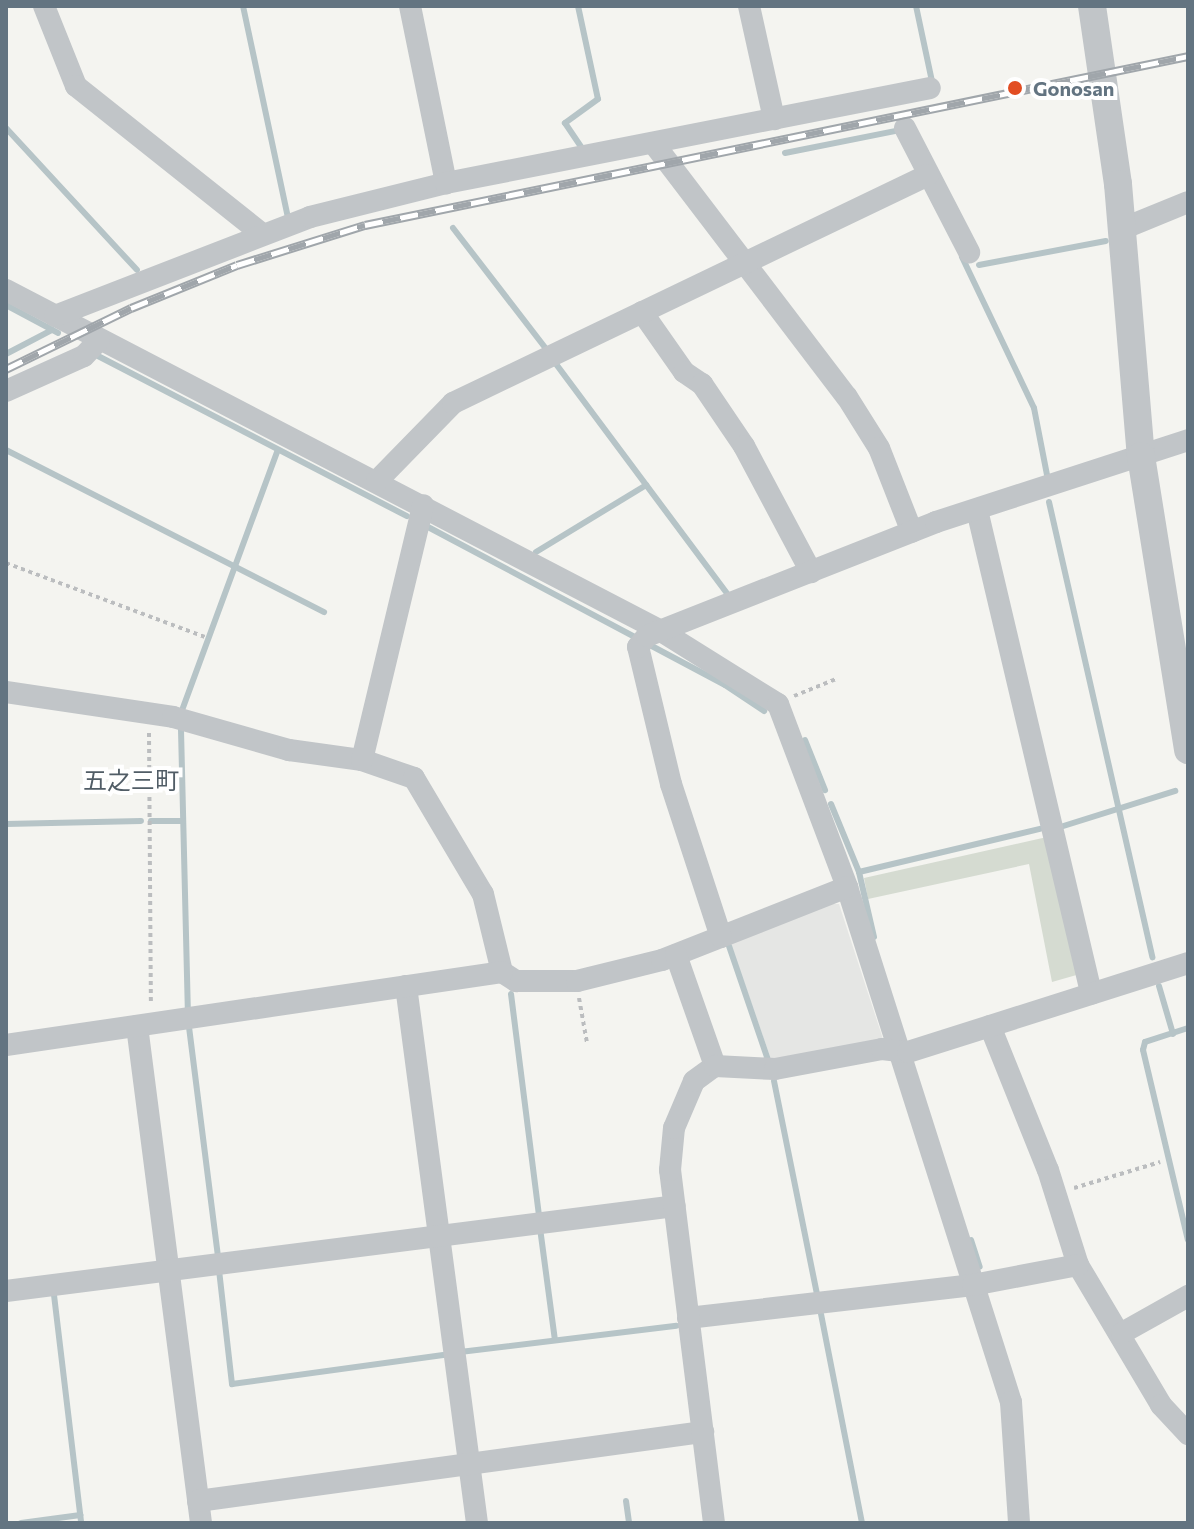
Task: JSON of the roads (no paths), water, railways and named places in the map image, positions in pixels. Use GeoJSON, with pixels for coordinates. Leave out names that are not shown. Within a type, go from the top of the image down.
{"type":"FeatureCollection","features":[{"type":"Feature","properties":{"kind":"street"},"geometry":{"type":"LineString","coordinates":[[44,6],[76,86],[262,234]]}},
{"type":"Feature","properties":{"kind":"street"},"geometry":{"type":"LineString","coordinates":[[410,6],[446,183]]}},
{"type":"Feature","properties":{"kind":"street"},"geometry":{"type":"LineString","coordinates":[[749,6],[774,119]]}},
{"type":"Feature","properties":{"kind":"street"},"geometry":{"type":"LineString","coordinates":[[1092,6],[1122,229],[1141,456],[1188,750]]}},
{"type":"Feature","properties":{"kind":"street"},"geometry":{"type":"LineString","coordinates":[[55,316],[262,234],[446,183],[930,88]]}},
{"type":"Feature","properties":{"kind":"street"},"geometry":{"type":"LineString","coordinates":[[905,128],[969,252]]}},
{"type":"Feature","properties":{"kind":"street"},"geometry":{"type":"LineString","coordinates":[[654,144],[745,262],[879,448],[912,532]]}},
{"type":"Feature","properties":{"kind":"street"},"geometry":{"type":"LineString","coordinates":[[377,481],[453,403],[928,175]]}},
{"type":"Feature","properties":{"kind":"street"},"geometry":{"type":"LineString","coordinates":[[1122,229],[1188,202]]}},
{"type":"Feature","properties":{"kind":"street"},"geometry":{"type":"LineString","coordinates":[[6,290],[423,505],[649,638],[778,704],[847,887],[895,1051],[1011,1402],[1019,1523]]}},
{"type":"Feature","properties":{"kind":"street"},"geometry":{"type":"LineString","coordinates":[[642,312],[684,372],[702,384],[744,446],[811,572]]}},
{"type":"Feature","properties":{"kind":"street"},"geometry":{"type":"LineString","coordinates":[[6,391],[84,356],[99,340]]}},
{"type":"Feature","properties":{"kind":"street"},"geometry":{"type":"LineString","coordinates":[[649,638],[912,532],[1188,440]]}},
{"type":"Feature","properties":{"kind":"street"},"geometry":{"type":"LineString","coordinates":[[362,760],[423,505]]}},
{"type":"Feature","properties":{"kind":"street"},"geometry":{"type":"LineString","coordinates":[[977,510],[1091,994]]}},
{"type":"Feature","properties":{"kind":"street"},"geometry":{"type":"LineString","coordinates":[[649,638],[671,784],[721,937]]}},
{"type":"Feature","properties":{"kind":"street"},"geometry":{"type":"LineString","coordinates":[[6,692],[148,715],[289,750],[362,760],[414,778],[451,834],[483,894],[502,972]]}},
{"type":"Feature","properties":{"kind":"street"},"geometry":{"type":"LineString","coordinates":[[6,1045],[502,972],[516,981],[577,981],[676,955],[847,887]]}},
{"type":"Feature","properties":{"kind":"street"},"geometry":{"type":"LineString","coordinates":[[676,955],[715,1066]]}},
{"type":"Feature","properties":{"kind":"street"},"geometry":{"type":"LineString","coordinates":[[714,1523],[670,1170],[674,1128],[694,1081],[715,1066],[775,1069],[895,1051],[908,1052],[1188,963]]}},
{"type":"Feature","properties":{"kind":"street"},"geometry":{"type":"LineString","coordinates":[[406,986],[477,1523]]}},
{"type":"Feature","properties":{"kind":"street"},"geometry":{"type":"LineString","coordinates":[[144,1025],[168,1269],[200,1512],[469,1462],[703,1432]]}},
{"type":"Feature","properties":{"kind":"street"},"geometry":{"type":"LineString","coordinates":[[990,1026],[1056,1195],[1078,1265],[1122,1333],[1161,1405],[1188,1434]]}},
{"type":"Feature","properties":{"kind":"street"},"geometry":{"type":"LineString","coordinates":[[6,1291],[675,1206]]}},
{"type":"Feature","properties":{"kind":"street"},"geometry":{"type":"LineString","coordinates":[[688,1318],[973,1285],[1078,1265]]}},
{"type":"Feature","properties":{"kind":"street"},"geometry":{"type":"LineString","coordinates":[[1122,1333],[1188,1296]]}},
{"type":"Feature","properties":{"kind":"waterway"},"geometry":{"type":"LineString","coordinates":[[243,6],[288,218]]}},
{"type":"Feature","properties":{"kind":"waterway"},"geometry":{"type":"LineString","coordinates":[[578,6],[598,99],[565,123],[583,150]]}},
{"type":"Feature","properties":{"kind":"waterway"},"geometry":{"type":"LineString","coordinates":[[916,6],[932,81]]}},
{"type":"Feature","properties":{"kind":"waterway"},"geometry":{"type":"LineString","coordinates":[[6,128],[137,270]]}},
{"type":"Feature","properties":{"kind":"waterway"},"geometry":{"type":"LineString","coordinates":[[785,153],[900,130]]}},
{"type":"Feature","properties":{"kind":"waterway"},"geometry":{"type":"LineString","coordinates":[[453,228],[547,350]]}},
{"type":"Feature","properties":{"kind":"waterway"},"geometry":{"type":"LineString","coordinates":[[979,265],[1106,241]]}},
{"type":"Feature","properties":{"kind":"waterway"},"geometry":{"type":"LineString","coordinates":[[962,257],[1034,408],[1048,480]]}},
{"type":"Feature","properties":{"kind":"waterway"},"geometry":{"type":"LineString","coordinates":[[6,305],[58,333]]}},
{"type":"Feature","properties":{"kind":"waterway"},"geometry":{"type":"LineString","coordinates":[[6,354],[52,330]]}},
{"type":"Feature","properties":{"kind":"waterway"},"geometry":{"type":"LineString","coordinates":[[98,356],[407,516]]}},
{"type":"Feature","properties":{"kind":"waterway"},"geometry":{"type":"LineString","coordinates":[[556,364],[727,593]]}},
{"type":"Feature","properties":{"kind":"waterway"},"geometry":{"type":"LineString","coordinates":[[6,450],[324,612]]}},
{"type":"Feature","properties":{"kind":"waterway"},"geometry":{"type":"LineString","coordinates":[[181,713],[278,450]]}},
{"type":"Feature","properties":{"kind":"waterway"},"geometry":{"type":"LineString","coordinates":[[536,552],[646,485]]}},
{"type":"Feature","properties":{"kind":"waterway"},"geometry":{"type":"LineString","coordinates":[[1049,502],[1152,957]]}},
{"type":"Feature","properties":{"kind":"waterway"},"geometry":{"type":"LineString","coordinates":[[428,527],[725,685],[764,711]]}},
{"type":"Feature","properties":{"kind":"waterway"},"geometry":{"type":"LineString","coordinates":[[181,730],[188,1011]]}},
{"type":"Feature","properties":{"kind":"waterway"},"geometry":{"type":"LineString","coordinates":[[805,740],[825,790]]}},
{"type":"Feature","properties":{"kind":"waterway"},"geometry":{"type":"LineString","coordinates":[[1057,828],[1175,791]]}},
{"type":"Feature","properties":{"kind":"waterway"},"geometry":{"type":"LineString","coordinates":[[831,804],[859,872]]}},
{"type":"Feature","properties":{"kind":"waterway"},"geometry":{"type":"LineString","coordinates":[[6,824],[141,821]]}},
{"type":"Feature","properties":{"kind":"waterway"},"geometry":{"type":"LineString","coordinates":[[151,821],[183,821]]}},
{"type":"Feature","properties":{"kind":"waterway"},"geometry":{"type":"LineString","coordinates":[[874,937],[859,872],[1040,829]]}},
{"type":"Feature","properties":{"kind":"waterway"},"geometry":{"type":"LineString","coordinates":[[729,946],[768,1060]]}},
{"type":"Feature","properties":{"kind":"waterway"},"geometry":{"type":"LineString","coordinates":[[1159,986],[1173,1034]]}},
{"type":"Feature","properties":{"kind":"waterway"},"geometry":{"type":"LineString","coordinates":[[511,994],[539,1215]]}},
{"type":"Feature","properties":{"kind":"waterway"},"geometry":{"type":"LineString","coordinates":[[189,1027],[218,1257],[213,1257]]}},
{"type":"Feature","properties":{"kind":"waterway"},"geometry":{"type":"LineString","coordinates":[[1188,1028],[1145,1042],[1143,1050],[1188,1240]]}},
{"type":"Feature","properties":{"kind":"waterway"},"geometry":{"type":"LineString","coordinates":[[774,1081],[817,1295]]}},
{"type":"Feature","properties":{"kind":"waterway"},"geometry":{"type":"LineString","coordinates":[[540,1228],[555,1340]]}},
{"type":"Feature","properties":{"kind":"waterway"},"geometry":{"type":"LineString","coordinates":[[971,1240],[980,1267]]}},
{"type":"Feature","properties":{"kind":"waterway"},"geometry":{"type":"LineString","coordinates":[[219,1270],[232,1384],[445,1355]]}},
{"type":"Feature","properties":{"kind":"waterway"},"geometry":{"type":"LineString","coordinates":[[54,1295],[81,1523]]}},
{"type":"Feature","properties":{"kind":"waterway"},"geometry":{"type":"LineString","coordinates":[[821,1314],[862,1523]]}},
{"type":"Feature","properties":{"kind":"waterway"},"geometry":{"type":"LineString","coordinates":[[460,1352],[676,1326]]}},
{"type":"Feature","properties":{"kind":"waterway"},"geometry":{"type":"LineString","coordinates":[[626,1501],[629,1523]]}},
{"type":"Feature","properties":{"kind":"waterway"},"geometry":{"type":"LineString","coordinates":[[21,1523],[80,1515]]}},
{"type":"Feature","properties":{"kind":"railway"},"geometry":{"type":"LineString","coordinates":[[6,369],[131,308],[237,265],[365,225],[1188,56]]}},
{"type":"Feature","properties":{"kind":"place","name":"Gonosan"},"geometry":{"type":"Point","coordinates":[1015,88]}},
{"type":"Feature","properties":{"kind":"district","name":"五之三町"},"geometry":{"type":"Point","coordinates":[131,780]}}]}
